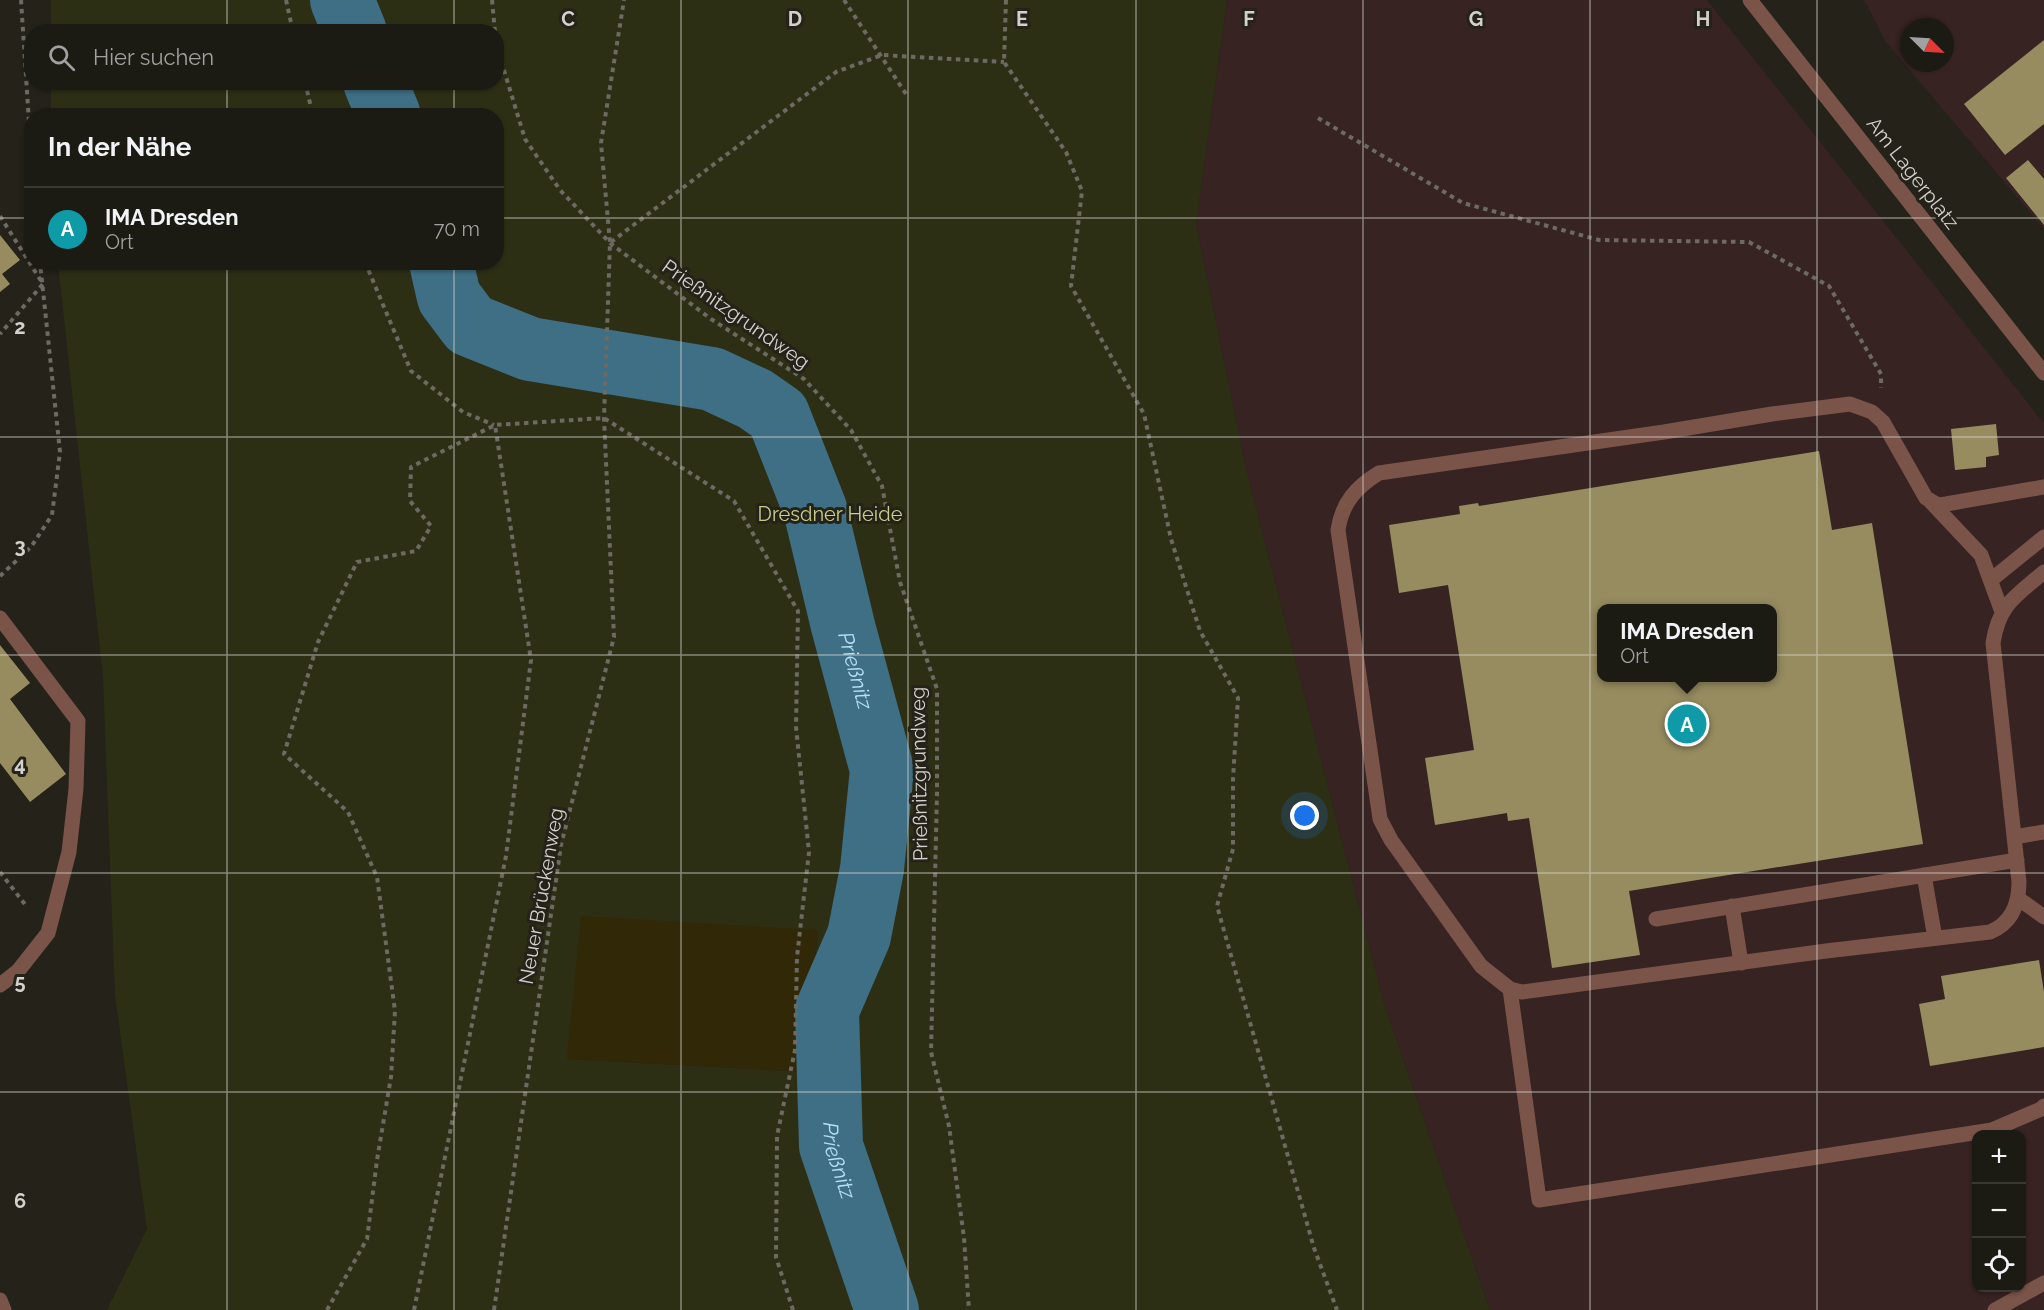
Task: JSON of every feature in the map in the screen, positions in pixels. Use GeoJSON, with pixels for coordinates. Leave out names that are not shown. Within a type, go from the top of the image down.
{"type":"FeatureCollection","features":[{"type":"Feature","properties":{"kind":"street","name":"Am Lagerplatz"},"geometry":{"type":"LineString","coordinates":[[1750,0],[2044,373]]}},
{"type":"Feature","properties":{"kind":"street"},"geometry":{"type":"LineString","coordinates":[[2002,612],[1982,555],[1921,490],[1883,422],[1872,412],[1850,404],[1379,473],[1362,484],[1348,499],[1343,507],[1338,530],[1380,819],[1391,840],[1481,966],[1510,989],[1522,992],[1990,932],[2002,927],[2013,912],[2019,898],[1994,643],[1995,630],[2010,600],[2044,572]]}},
{"type":"Feature","properties":{"kind":"street"},"geometry":{"type":"LineString","coordinates":[[1931,502],[1946,504],[2044,487]]}},
{"type":"Feature","properties":{"kind":"street"},"geometry":{"type":"LineString","coordinates":[[1991,580],[2044,537]]}},
{"type":"Feature","properties":{"kind":"street"},"geometry":{"type":"LineString","coordinates":[[0,618],[78,722],[76,789],[69,852],[48,933],[18,971],[0,985]]}},
{"type":"Feature","properties":{"kind":"street"},"geometry":{"type":"LineString","coordinates":[[2014,837],[2044,832]]}},
{"type":"Feature","properties":{"kind":"street"},"geometry":{"type":"LineString","coordinates":[[1656,919],[2017,860]]}},
{"type":"Feature","properties":{"kind":"street"},"geometry":{"type":"LineString","coordinates":[[1924,875],[1935,938]]}},
{"type":"Feature","properties":{"kind":"street"},"geometry":{"type":"LineString","coordinates":[[2019,898],[2044,917]]}},
{"type":"Feature","properties":{"kind":"street"},"geometry":{"type":"LineString","coordinates":[[1732,906],[1741,963]]}},
{"type":"Feature","properties":{"kind":"street"},"geometry":{"type":"LineString","coordinates":[[1510,989],[1539,1200],[1992,1130],[2044,1106]]}},
{"type":"Feature","properties":{"kind":"street"},"geometry":{"type":"LineString","coordinates":[[1995,1310],[2044,1283]]}},
{"type":"Feature","properties":{"kind":"street"},"geometry":{"type":"LineString","coordinates":[[0,1300],[4,1310]]}},
{"type":"Feature","properties":{"kind":"path"},"geometry":{"type":"LineString","coordinates":[[21,0],[24,46]]}},
{"type":"Feature","properties":{"kind":"path"},"geometry":{"type":"LineString","coordinates":[[286,0],[291,24]]}},
{"type":"Feature","properties":{"kind":"path"},"geometry":{"type":"LineString","coordinates":[[492,0],[494,24]]}},
{"type":"Feature","properties":{"kind":"path","name":"Neuer Brückenweg"},"geometry":{"type":"LineString","coordinates":[[495,1310],[561,845],[614,637],[604,417],[610,243],[601,143],[624,0]]}},
{"type":"Feature","properties":{"kind":"path"},"geometry":{"type":"LineString","coordinates":[[844,0],[908,97]]}},
{"type":"Feature","properties":{"kind":"path"},"geometry":{"type":"LineString","coordinates":[[1006,0],[1004,62],[1066,152],[1082,191],[1071,286],[1144,414],[1171,538],[1200,631],[1238,698],[1233,779],[1233,849],[1217,906],[1314,1248],[1337,1310]]}},
{"type":"Feature","properties":{"kind":"path"},"geometry":{"type":"LineString","coordinates":[[610,243],[836,72],[882,55],[1004,62]]}},
{"type":"Feature","properties":{"kind":"path","name":"Prießnitzgrundweg"},"geometry":{"type":"LineString","coordinates":[[504,70],[525,139],[560,190],[610,243],[711,320],[804,380],[851,430],[882,486],[900,582],[936,688],[938,793],[931,1052],[949,1126],[964,1238],[969,1310]]}},
{"type":"Feature","properties":{"kind":"path"},"geometry":{"type":"LineString","coordinates":[[27,90],[28,108]]}},
{"type":"Feature","properties":{"kind":"path"},"geometry":{"type":"LineString","coordinates":[[307,90],[311,108]]}},
{"type":"Feature","properties":{"kind":"path"},"geometry":{"type":"LineString","coordinates":[[1318,118],[1463,203],[1599,240],[1749,242],[1829,286],[1881,374],[1883,422]]}},
{"type":"Feature","properties":{"kind":"path"},"geometry":{"type":"LineString","coordinates":[[0,216],[24,254]]}},
{"type":"Feature","properties":{"kind":"path"},"geometry":{"type":"LineString","coordinates":[[34,270],[43,284]]}},
{"type":"Feature","properties":{"kind":"path"},"geometry":{"type":"LineString","coordinates":[[0,576],[31,547],[52,515],[60,452],[41,270]]}},
{"type":"Feature","properties":{"kind":"path"},"geometry":{"type":"LineString","coordinates":[[368,270],[411,371],[463,412],[495,425]]}},
{"type":"Feature","properties":{"kind":"path"},"geometry":{"type":"LineString","coordinates":[[0,334],[43,284]]}},
{"type":"Feature","properties":{"kind":"path"},"geometry":{"type":"LineString","coordinates":[[327,1310],[367,1239],[391,1077],[395,1011],[377,877],[348,812],[284,754],[318,642],[357,562],[416,550],[431,526],[410,501],[411,467],[495,425],[604,417],[734,501],[798,611],[796,727],[809,852],[797,957],[795,1050],[777,1136],[776,1257],[793,1310]]}},
{"type":"Feature","properties":{"kind":"path"},"geometry":{"type":"LineString","coordinates":[[414,1310],[506,856],[531,660],[495,425]]}},
{"type":"Feature","properties":{"kind":"path"},"geometry":{"type":"LineString","coordinates":[[0,872],[48,933]]}},
{"type":"Feature","properties":{"kind":"shaded area"},"geometry":{"type":"Polygon","coordinates":[[[1227,0],[1707,0],[2044,423],[2044,1310],[1490,1310],[1384,1004],[1246,469],[1196,224],[1227,0]]]}},
{"type":"Feature","properties":{"kind":"shaded area"},"geometry":{"type":"Polygon","coordinates":[[[1864,0],[2044,0],[2044,229],[1911,72],[1954,72],[1954,18],[1900,18],[1900,59],[1886,42],[1864,0]]]}},
{"type":"Feature","properties":{"kind":"green space","name":"Dresdner Heide"},"geometry":{"type":"Polygon","coordinates":[[[51,0],[1227,0],[1196,224],[1246,469],[1384,1004],[1490,1310],[107,1310],[147,1229],[115,995],[103,677],[59,270],[504,270],[504,108],[51,108],[51,90],[504,90],[504,24],[51,24],[51,0]],[[818,931],[567,1059],[809,1072],[811,1000],[818,931]]]}},
{"type":"Feature","properties":{"kind":"sand"},"geometry":{"type":"Polygon","coordinates":[[[581,916],[818,930],[811,1000],[809,1072],[567,1059],[581,916]]]}},
{"type":"Feature","properties":{"kind":"building"},"geometry":{"type":"Polygon","coordinates":[[[2044,40],[2044,124],[2005,155],[1964,104],[2044,40]]]}},
{"type":"Feature","properties":{"kind":"building"},"geometry":{"type":"Polygon","coordinates":[[[2028,160],[2044,179],[2044,225],[2006,178],[2028,160]]]}},
{"type":"Feature","properties":{"kind":"building"},"geometry":{"type":"Polygon","coordinates":[[[0,235],[20,260],[2,274],[10,284],[0,292],[0,235]]]}},
{"type":"Feature","properties":{"kind":"building"},"geometry":{"type":"Polygon","coordinates":[[[1996,424],[1999,455],[1986,457],[1986,467],[1955,470],[1951,429],[1996,424]]]}},
{"type":"Feature","properties":{"kind":"building"},"geometry":{"type":"Polygon","coordinates":[[[1819,451],[1832,530],[1872,523],[1923,844],[1629,891],[1640,955],[1552,968],[1529,818],[1508,821],[1507,813],[1435,825],[1425,758],[1474,750],[1448,585],[1399,593],[1389,525],[1460,514],[1459,506],[1478,503],[1479,506],[1819,451]]]}},
{"type":"Feature","properties":{"kind":"building"},"geometry":{"type":"Polygon","coordinates":[[[0,645],[30,683],[10,699],[66,774],[30,802],[0,763],[0,645]]]}},
{"type":"Feature","properties":{"kind":"building"},"geometry":{"type":"Polygon","coordinates":[[[2039,960],[2044,992],[2044,1047],[1930,1066],[1919,1004],[1945,999],[1941,976],[2039,960]]]}},
{"type":"Feature","properties":{"kind":"waterway","name":"Prießnitz"},"geometry":{"type":"LineString","coordinates":[[342,0],[352,24]]}},
{"type":"Feature","properties":{"kind":"waterway","name":"Prießnitz"},"geometry":{"type":"LineString","coordinates":[[378,90],[386,108]]}},
{"type":"Feature","properties":{"kind":"waterway","name":"Prießnitz"},"geometry":{"type":"LineString","coordinates":[[443,270],[449,297],[470,325],[530,349],[712,379],[755,399],[778,415],[815,509],[843,626],[882,770],[872,869],[859,936],[827,1010],[831,1146],[887,1310]]}},
{"type":"Feature","properties":{"kind":"place","name":"IMA Dresden"},"geometry":{"type":"Point","coordinates":[1687,724]}}]}
